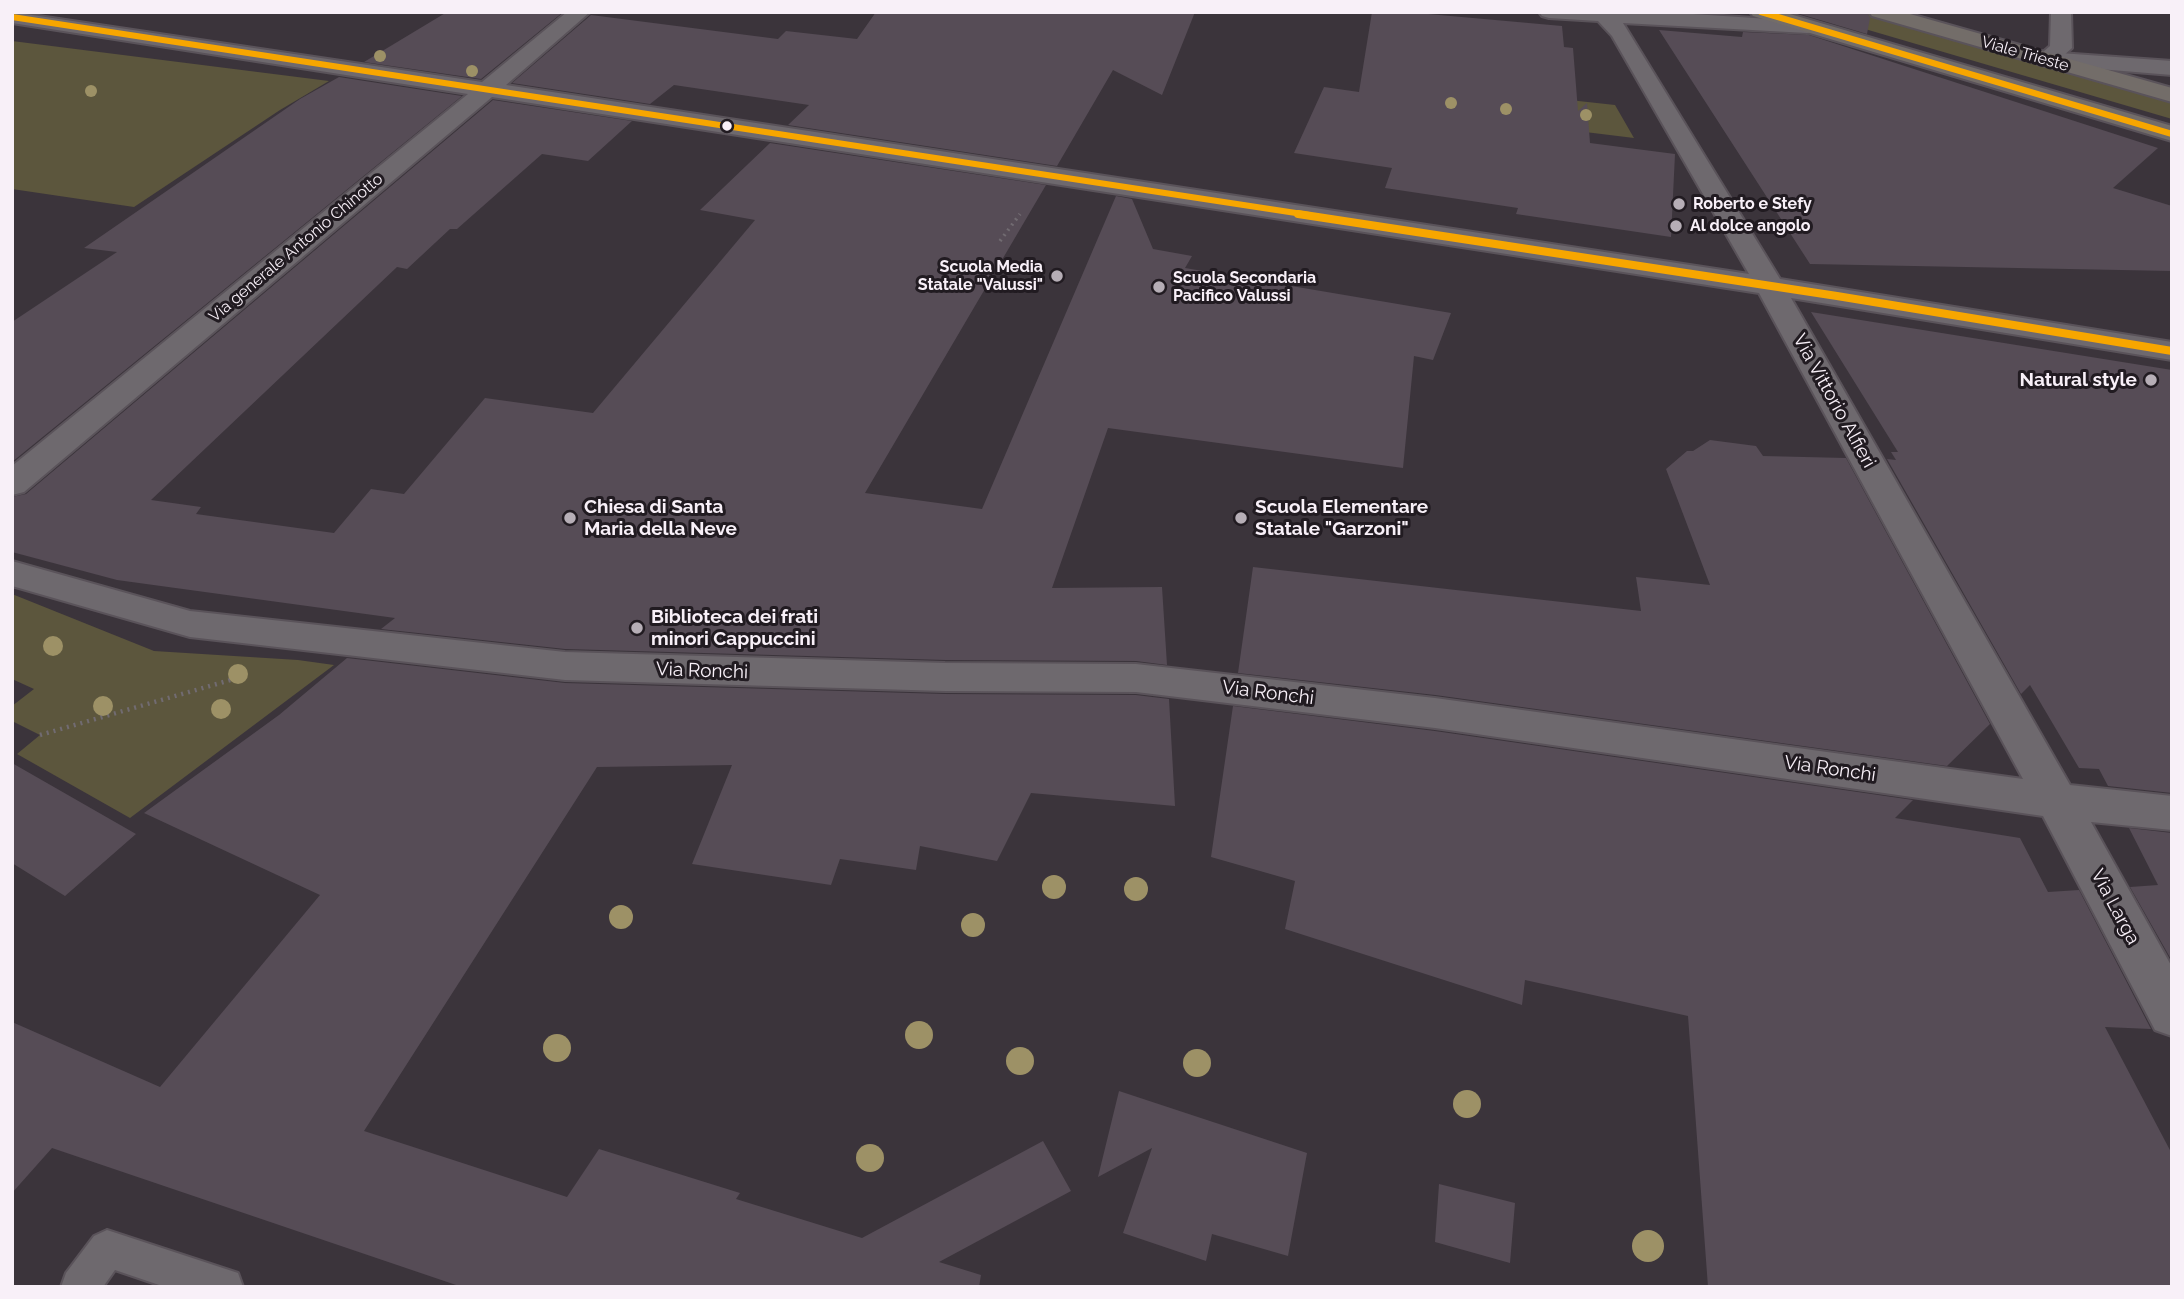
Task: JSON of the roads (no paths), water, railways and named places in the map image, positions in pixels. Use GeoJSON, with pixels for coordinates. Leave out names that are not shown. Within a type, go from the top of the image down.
{"type":"FeatureCollection","features":[{"type":"Feature","properties":{"kind":"main road","name":"Viale Trieste"},"geometry":{"type":"LineString","coordinates":[[1760,12],[2172,134]]}},
{"type":"Feature","properties":{"kind":"main road","name":"Viale Trieste"},"geometry":{"type":"LineString","coordinates":[[1879,12],[2172,95]]}},
{"type":"Feature","properties":{"kind":"street","name":"Via generale Antonio Chinotto"},"geometry":{"type":"LineString","coordinates":[[12,484],[580,12]]}},
{"type":"Feature","properties":{"kind":"street"},"geometry":{"type":"LineString","coordinates":[[1549,12],[1807,26]]}},
{"type":"Feature","properties":{"kind":"street"},"geometry":{"type":"LineString","coordinates":[[2046,59],[2061,48],[2061,12]]}},
{"type":"Feature","properties":{"kind":"street","name":"Via Vittorio Alfieri"},"geometry":{"type":"LineString","coordinates":[[1602,14],[1628,45],[1769,286],[2056,801]]}},
{"type":"Feature","properties":{"kind":"street"},"geometry":{"type":"LineString","coordinates":[[12,17],[1769,286],[2172,351]]}},
{"type":"Feature","properties":{"kind":"street"},"geometry":{"type":"LineString","coordinates":[[2046,59],[2172,68]]}},
{"type":"Feature","properties":{"kind":"street","name":"Via Ronchi"},"geometry":{"type":"LineString","coordinates":[[12,573],[190,624],[358,643],[565,666],[918,676],[1136,678],[1435,713],[2056,801],[2172,813]]}},
{"type":"Feature","properties":{"kind":"street","name":"Via Larga"},"geometry":{"type":"LineString","coordinates":[[2056,801],[2172,1014]]}},
{"type":"Feature","properties":{"kind":"lane"},"geometry":{"type":"LineString","coordinates":[[80,1287],[107,1249],[223,1287]]}},
{"type":"Feature","properties":{"kind":"place","name":"Roberto e Stefy"},"geometry":{"type":"Point","coordinates":[1679,204]}},
{"type":"Feature","properties":{"kind":"place","name":"Al dolce angolo"},"geometry":{"type":"Point","coordinates":[1676,226]}},
{"type":"Feature","properties":{"kind":"place","name":"Scuola Media Statale \"Valussi\""},"geometry":{"type":"Point","coordinates":[1057,276]}},
{"type":"Feature","properties":{"kind":"place","name":"Scuola Secondaria Pacifico Valussi"},"geometry":{"type":"Point","coordinates":[1159,287]}},
{"type":"Feature","properties":{"kind":"place","name":"Natural style"},"geometry":{"type":"Point","coordinates":[2151,380]}},
{"type":"Feature","properties":{"kind":"place","name":"Chiesa di Santa Maria della Neve"},"geometry":{"type":"Point","coordinates":[570,518]}},
{"type":"Feature","properties":{"kind":"place","name":"Scuola Elementare Statale \"Garzoni\""},"geometry":{"type":"Point","coordinates":[1241,518]}},
{"type":"Feature","properties":{"kind":"place","name":"Biblioteca dei frati minori Cappuccini"},"geometry":{"type":"Point","coordinates":[637,628]}}]}
